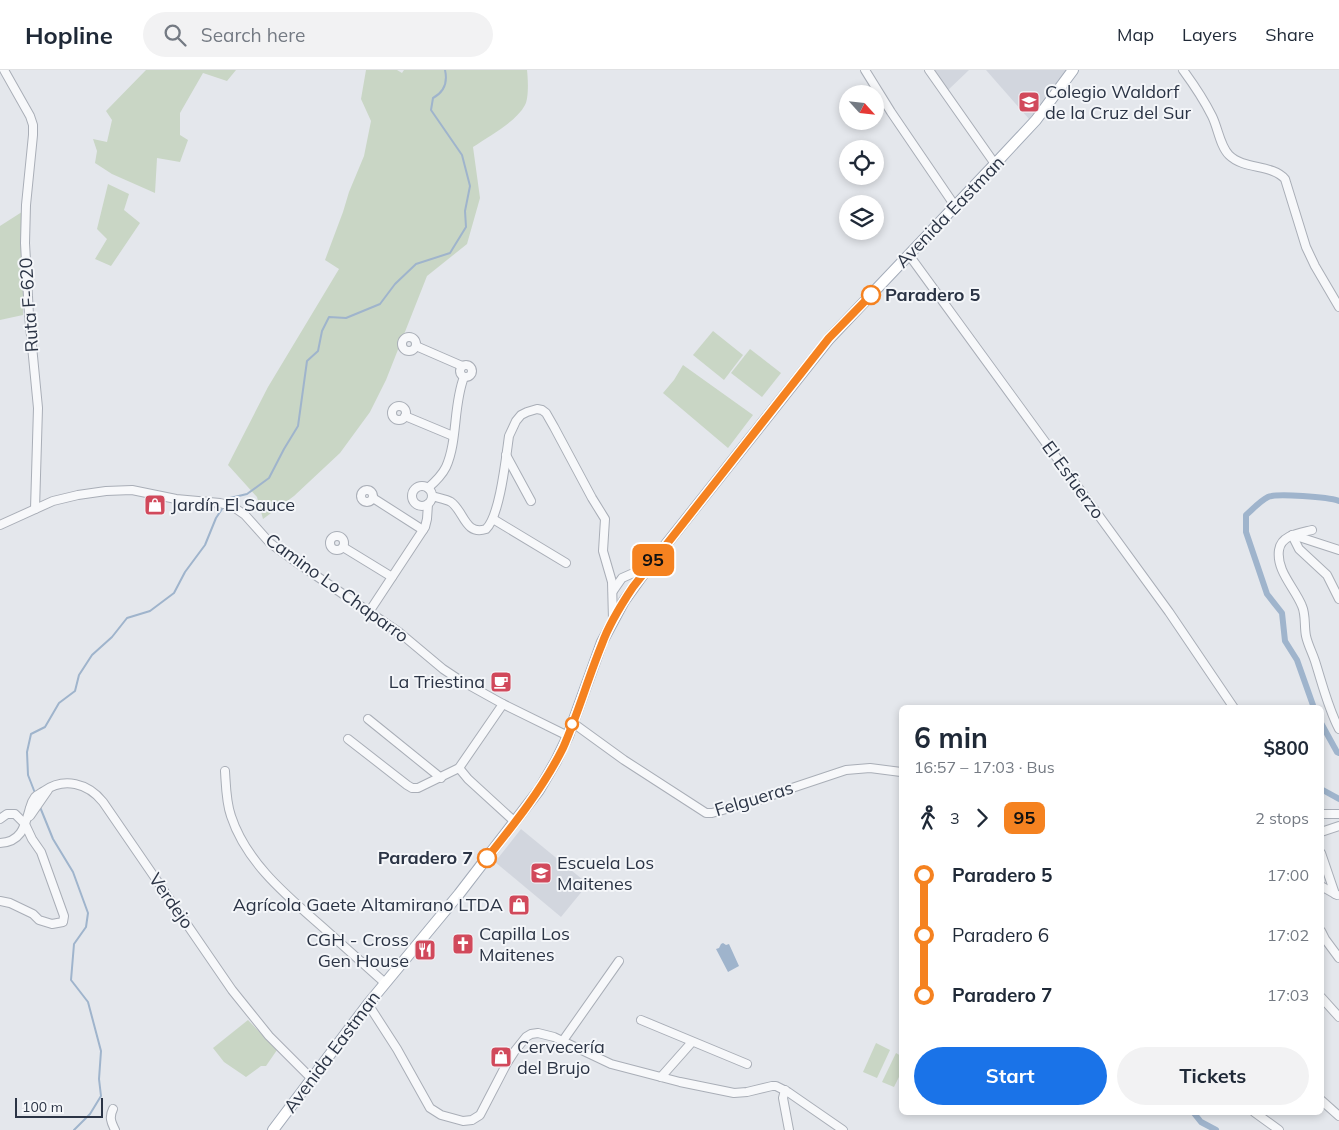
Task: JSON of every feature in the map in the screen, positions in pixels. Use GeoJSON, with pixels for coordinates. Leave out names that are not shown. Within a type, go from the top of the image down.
{"type":"FeatureCollection","features":[{"type":"Feature","properties":{"kind":"main road","name":"Avenida Eastman"},"geometry":{"type":"LineString","coordinates":[[273,1130],[368,1004],[459,894],[544,782],[568,736],[602,642],[633,587],[829,338],[996,164],[1036,120],[1073,70]]}},
{"type":"Feature","properties":{"kind":"street","name":"Ruta F-620"},"geometry":{"type":"LineString","coordinates":[[4,70],[30,116],[33,125],[26,205],[25,243],[38,408],[35,509]]}},
{"type":"Feature","properties":{"kind":"street"},"geometry":{"type":"LineString","coordinates":[[865,70],[955,206]]}},
{"type":"Feature","properties":{"kind":"street"},"geometry":{"type":"LineString","coordinates":[[930,70],[996,164]]}},
{"type":"Feature","properties":{"kind":"street"},"geometry":{"type":"LineString","coordinates":[[1183,70],[1207,106],[1230,156],[1238,162],[1276,172],[1285,180],[1306,247],[1339,307]]}},
{"type":"Feature","properties":{"kind":"street","name":"El Esfuerzo"},"geometry":{"type":"LineString","coordinates":[[909,255],[1170,612],[1232,705]]}},
{"type":"Feature","properties":{"kind":"street"},"geometry":{"type":"LineString","coordinates":[[416,346],[462,366],[468,365],[472,370],[471,376],[468,378],[464,377],[460,386],[451,453],[439,477],[428,488]]}},
{"type":"Feature","properties":{"kind":"street"},"geometry":{"type":"LineString","coordinates":[[428,488],[432,496],[452,502],[469,527],[473,529],[486,529],[493,519],[496,510],[509,436],[516,421],[527,412],[537,409],[542,410],[549,419],[605,519],[603,550],[612,582],[613,620]]}},
{"type":"Feature","properties":{"kind":"street"},"geometry":{"type":"LineString","coordinates":[[405,416],[453,436]]}},
{"type":"Feature","properties":{"kind":"street"},"geometry":{"type":"LineString","coordinates":[[506,455],[530,501]]}},
{"type":"Feature","properties":{"kind":"street"},"geometry":{"type":"LineString","coordinates":[[428,488],[419,487],[414,491],[413,497],[417,504],[423,506],[428,504]]}},
{"type":"Feature","properties":{"kind":"street","name":"Camino Lo Chaparro"},"geometry":{"type":"LineString","coordinates":[[35,509],[53,501],[78,495],[132,490],[176,499],[220,502],[232,506],[245,515],[270,544],[409,639],[443,669],[503,704],[568,736]]}},
{"type":"Feature","properties":{"kind":"street"},"geometry":{"type":"LineString","coordinates":[[368,612],[423,530],[427,519],[428,504],[432,496]]}},
{"type":"Feature","properties":{"kind":"street"},"geometry":{"type":"LineString","coordinates":[[373,498],[423,530]]}},
{"type":"Feature","properties":{"kind":"street"},"geometry":{"type":"LineString","coordinates":[[0,525],[35,509]]}},
{"type":"Feature","properties":{"kind":"street"},"geometry":{"type":"LineString","coordinates":[[493,519],[566,564]]}},
{"type":"Feature","properties":{"kind":"street"},"geometry":{"type":"LineString","coordinates":[[1312,530],[1292,535],[1278,549],[1279,557],[1282,570],[1302,606],[1305,634],[1339,729]]}},
{"type":"Feature","properties":{"kind":"street"},"geometry":{"type":"LineString","coordinates":[[1292,535],[1339,550]]}},
{"type":"Feature","properties":{"kind":"street"},"geometry":{"type":"LineString","coordinates":[[1292,535],[1299,549],[1327,575],[1339,599]]}},
{"type":"Feature","properties":{"kind":"street"},"geometry":{"type":"LineString","coordinates":[[343,547],[392,577]]}},
{"type":"Feature","properties":{"kind":"street"},"geometry":{"type":"LineString","coordinates":[[612,593],[622,578],[649,566]]}},
{"type":"Feature","properties":{"kind":"street"},"geometry":{"type":"LineString","coordinates":[[609,570],[628,574]]}},
{"type":"Feature","properties":{"kind":"street"},"geometry":{"type":"LineString","coordinates":[[348,739],[407,785],[412,788],[418,788],[459,768],[503,704]]}},
{"type":"Feature","properties":{"kind":"street"},"geometry":{"type":"LineString","coordinates":[[368,719],[441,778]]}},
{"type":"Feature","properties":{"kind":"street","name":"Felgueras"},"geometry":{"type":"LineString","coordinates":[[573,722],[624,760],[706,813],[762,799],[846,770],[870,768],[899,772]]}},
{"type":"Feature","properties":{"kind":"street"},"geometry":{"type":"LineString","coordinates":[[459,768],[468,779],[515,822]]}},
{"type":"Feature","properties":{"kind":"street"},"geometry":{"type":"LineString","coordinates":[[225,771],[231,817],[254,860],[295,902],[385,984]]}},
{"type":"Feature","properties":{"kind":"street","name":"Verdejo"},"geometry":{"type":"LineString","coordinates":[[25,824],[49,788],[65,783],[76,784],[91,790],[99,798],[232,990],[269,1036],[312,1079]]}},
{"type":"Feature","properties":{"kind":"street"},"geometry":{"type":"LineString","coordinates":[[0,819],[7,814],[16,814],[25,824],[41,852],[64,916],[63,922],[52,924],[39,920],[33,914],[10,903],[0,901]]}},
{"type":"Feature","properties":{"kind":"street"},"geometry":{"type":"LineString","coordinates":[[1324,814],[1339,814]]}},
{"type":"Feature","properties":{"kind":"street"},"geometry":{"type":"LineString","coordinates":[[0,843],[9,842],[16,838],[22,832],[25,824]]}},
{"type":"Feature","properties":{"kind":"street"},"geometry":{"type":"LineString","coordinates":[[1324,831],[1339,826]]}},
{"type":"Feature","properties":{"kind":"street"},"geometry":{"type":"LineString","coordinates":[[1324,861],[1337,895]]}},
{"type":"Feature","properties":{"kind":"street"},"geometry":{"type":"LineString","coordinates":[[1324,888],[1337,895]]}},
{"type":"Feature","properties":{"kind":"street"},"geometry":{"type":"LineString","coordinates":[[1324,937],[1339,958]]}},
{"type":"Feature","properties":{"kind":"street"},"geometry":{"type":"LineString","coordinates":[[562,1042],[619,961]]}},
{"type":"Feature","properties":{"kind":"street"},"geometry":{"type":"LineString","coordinates":[[1324,1000],[1339,1017]]}},
{"type":"Feature","properties":{"kind":"street"},"geometry":{"type":"LineString","coordinates":[[368,1004],[397,1049],[430,1108],[441,1115],[463,1121],[472,1120],[480,1115],[507,1063],[526,1038],[531,1034],[542,1033],[611,1064],[661,1077],[734,1093],[752,1092],[776,1086],[785,1090],[843,1130]]}},
{"type":"Feature","properties":{"kind":"street"},"geometry":{"type":"LineString","coordinates":[[641,1020],[746,1064]]}},
{"type":"Feature","properties":{"kind":"street"},"geometry":{"type":"LineString","coordinates":[[661,1077],[692,1042]]}},
{"type":"Feature","properties":{"kind":"street"},"geometry":{"type":"LineString","coordinates":[[785,1090],[783,1098],[789,1130]]}},
{"type":"Feature","properties":{"kind":"street"},"geometry":{"type":"LineString","coordinates":[[1324,1103],[1339,1116]]}},
{"type":"Feature","properties":{"kind":"street"},"geometry":{"type":"LineString","coordinates":[[113,1108],[110,1115],[115,1130]]}},
{"type":"Feature","properties":{"kind":"street"},"geometry":{"type":"LineString","coordinates":[[1258,1115],[1279,1130]]}},
{"type":"Feature","properties":{"kind":"shaded area"},"geometry":{"type":"Polygon","coordinates":[[[932,70],[969,70],[947,91],[932,70]]]}},
{"type":"Feature","properties":{"kind":"shaded area","name":"Colegio Waldorf de la Cruz del Sur"},"geometry":{"type":"Polygon","coordinates":[[[986,70],[1067,70],[1029,119],[986,70]]]}},
{"type":"Feature","properties":{"kind":"shaded area","name":"Escuela Los Maitenes"},"geometry":{"type":"Polygon","coordinates":[[[521,829],[588,884],[561,917],[495,862],[521,829]]]}},
{"type":"Feature","properties":{"kind":"green space"},"geometry":{"type":"Polygon","coordinates":[[[146,70],[236,70],[227,81],[203,73],[180,113],[180,135],[188,140],[180,162],[157,158],[155,193],[112,174],[95,163],[97,151],[93,139],[107,142],[112,120],[106,111],[146,70]]]}},
{"type":"Feature","properties":{"kind":"green space"},"geometry":{"type":"Polygon","coordinates":[[[366,70],[397,70],[402,73],[404,70],[527,70],[527,98],[525,105],[515,117],[473,147],[480,198],[467,244],[427,276],[386,380],[370,412],[340,453],[294,496],[263,519],[257,497],[228,465],[268,387],[339,269],[325,260],[364,156],[371,121],[361,99],[366,70]]]}},
{"type":"Feature","properties":{"kind":"green space"},"geometry":{"type":"Polygon","coordinates":[[[108,184],[129,194],[124,210],[140,223],[111,266],[95,259],[107,239],[97,229],[108,184]]]}},
{"type":"Feature","properties":{"kind":"green space"},"geometry":{"type":"Polygon","coordinates":[[[25,210],[23,315],[0,320],[0,226],[25,210]]]}},
{"type":"Feature","properties":{"kind":"green space"},"geometry":{"type":"Polygon","coordinates":[[[713,331],[743,355],[724,380],[693,355],[713,331]]]}},
{"type":"Feature","properties":{"kind":"green space"},"geometry":{"type":"Polygon","coordinates":[[[750,349],[781,373],[762,397],[731,373],[750,349]]]}},
{"type":"Feature","properties":{"kind":"green space"},"geometry":{"type":"Polygon","coordinates":[[[683,365],[753,415],[728,448],[663,393],[683,365]]]}},
{"type":"Feature","properties":{"kind":"green space"},"geometry":{"type":"Polygon","coordinates":[[[248,1020],[277,1050],[266,1066],[261,1066],[246,1077],[224,1062],[213,1048],[248,1020]]]}},
{"type":"Feature","properties":{"kind":"green space"},"geometry":{"type":"Polygon","coordinates":[[[876,1043],[890,1050],[877,1078],[863,1072],[876,1043]]]}},
{"type":"Feature","properties":{"kind":"green space"},"geometry":{"type":"Polygon","coordinates":[[[896,1053],[899,1055],[899,1077],[894,1087],[882,1082],[896,1053]]]}},
{"type":"Feature","properties":{"kind":"water"},"geometry":{"type":"Polygon","coordinates":[[[723,943],[729,944],[739,966],[728,972],[716,949],[723,943]]]}},
{"type":"Feature","properties":{"kind":"waterway"},"geometry":{"type":"LineString","coordinates":[[227,503],[230,498],[247,494],[269,478],[298,426],[307,361],[318,351],[322,331],[329,317],[346,318],[380,304],[395,284],[416,264],[450,253],[466,227],[465,211],[470,186],[462,155],[431,110],[433,98],[444,87],[446,79],[445,70]]}},
{"type":"Feature","properties":{"kind":"waterway"},"geometry":{"type":"LineString","coordinates":[[1313,705],[1297,660],[1285,641],[1282,613],[1267,594],[1246,532],[1246,515],[1262,501],[1273,496],[1303,496],[1339,501]]}},
{"type":"Feature","properties":{"kind":"waterway"},"geometry":{"type":"LineString","coordinates":[[35,793],[28,775],[27,752],[31,734],[45,727],[59,703],[75,691],[79,675],[92,655],[112,637],[127,618],[150,611],[174,593],[185,572],[205,545],[216,518],[224,506]]}},
{"type":"Feature","properties":{"kind":"waterway"},"geometry":{"type":"LineString","coordinates":[[1324,728],[1339,753]]}},
{"type":"Feature","properties":{"kind":"waterway"},"geometry":{"type":"LineString","coordinates":[[1324,791],[1339,799]]}},
{"type":"Feature","properties":{"kind":"waterway"},"geometry":{"type":"LineString","coordinates":[[40,807],[53,839],[73,872],[88,913],[86,927],[74,944],[71,980],[88,1002],[101,1051],[99,1079],[101,1096],[90,1114],[74,1130]]}},
{"type":"Feature","properties":{"kind":"waterway"},"geometry":{"type":"LineString","coordinates":[[1195,1115],[1201,1122],[1216,1130]]}},
{"type":"Feature","properties":{"kind":"bus line","name":"95"},"geometry":{"type":"LineString","coordinates":[[487,858],[544,782],[556,761],[568,736],[602,642],[633,587],[829,338],[871,295]]}},
{"type":"Feature","properties":{"kind":"place","name":"Colegio Waldorf de la Cruz del Sur"},"geometry":{"type":"Point","coordinates":[1029,102]}},
{"type":"Feature","properties":{"kind":"place","name":"Paradero 5"},"geometry":{"type":"Point","coordinates":[871,295]}},
{"type":"Feature","properties":{"kind":"place","name":"Jardín El Sauce"},"geometry":{"type":"Point","coordinates":[155,505]}},
{"type":"Feature","properties":{"kind":"place","name":"La Triestina"},"geometry":{"type":"Point","coordinates":[501,682]}},
{"type":"Feature","properties":{"kind":"place","name":"Paradero 7"},"geometry":{"type":"Point","coordinates":[487,858]}},
{"type":"Feature","properties":{"kind":"place","name":"Escuela Los Maitenes"},"geometry":{"type":"Point","coordinates":[541,873]}},
{"type":"Feature","properties":{"kind":"place","name":"Agrícola Gaete Altamirano LTDA"},"geometry":{"type":"Point","coordinates":[519,905]}},
{"type":"Feature","properties":{"kind":"place","name":"Capilla Los Maitenes"},"geometry":{"type":"Point","coordinates":[463,944]}},
{"type":"Feature","properties":{"kind":"place","name":"CGH - Cross Gen House"},"geometry":{"type":"Point","coordinates":[425,950]}},
{"type":"Feature","properties":{"kind":"place","name":"Cervecería del Brujo"},"geometry":{"type":"Point","coordinates":[501,1057]}}]}
